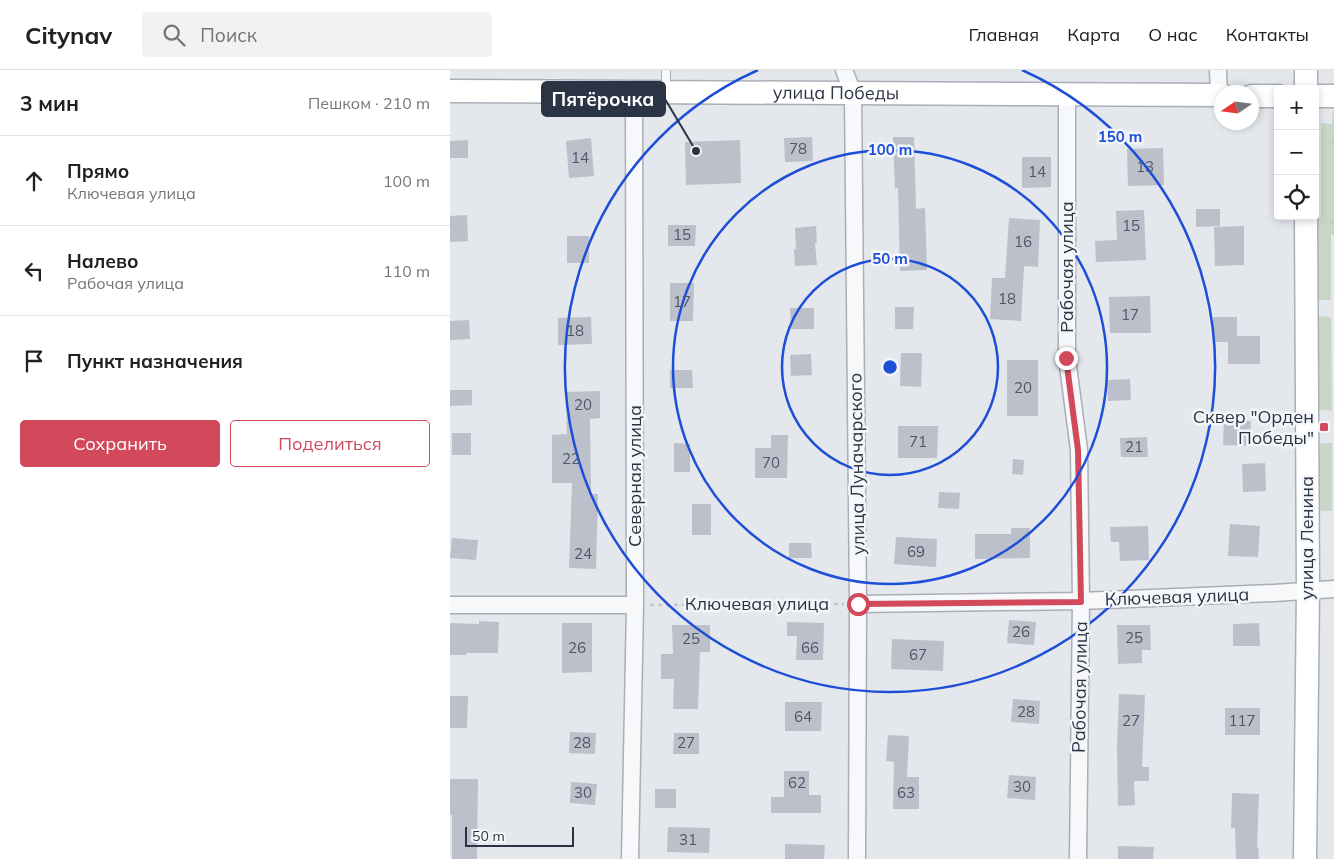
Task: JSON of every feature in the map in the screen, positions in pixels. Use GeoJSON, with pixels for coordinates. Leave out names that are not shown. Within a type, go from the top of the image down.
{"type":"FeatureCollection","features":[{"type":"Feature","properties":{"kind":"main road"},"geometry":{"type":"LineString","coordinates":[[1306,70],[1306,85]]}},
{"type":"Feature","properties":{"kind":"main road","name":"улица Победы"},"geometry":{"type":"LineString","coordinates":[[450,91],[1214,95]]}},
{"type":"Feature","properties":{"kind":"main road"},"geometry":{"type":"LineString","coordinates":[[1259,96],[1274,96]]}},
{"type":"Feature","properties":{"kind":"main road"},"geometry":{"type":"LineString","coordinates":[[1319,96],[1334,96]]}},
{"type":"Feature","properties":{"kind":"main road","name":"улица Ленина"},"geometry":{"type":"LineString","coordinates":[[1305,859],[1308,590],[1306,220]]}},
{"type":"Feature","properties":{"kind":"street","name":"улица Луначарского"},"geometry":{"type":"LineString","coordinates":[[844,70],[853,93],[858,604],[857,859]]}},
{"type":"Feature","properties":{"kind":"street"},"geometry":{"type":"LineString","coordinates":[[1218,70],[1219,85]]}},
{"type":"Feature","properties":{"kind":"street","name":"Северная улица"},"geometry":{"type":"LineString","coordinates":[[630,859],[635,605],[634,93]]}},
{"type":"Feature","properties":{"kind":"street","name":"Рабочая улица"},"geometry":{"type":"LineString","coordinates":[[1067,95],[1066,358],[1078,450],[1081,602],[1078,859]]}},
{"type":"Feature","properties":{"kind":"street","name":"Ключевая улица"},"geometry":{"type":"LineString","coordinates":[[858,604],[1081,602],[1334,589]]}},
{"type":"Feature","properties":{"kind":"street"},"geometry":{"type":"LineString","coordinates":[[450,605],[635,605]]}},
{"type":"Feature","properties":{"kind":"lane"},"geometry":{"type":"LineString","coordinates":[[666,70],[666,93]]}},
{"type":"Feature","properties":{"kind":"path","name":"Ключевая улица"},"geometry":{"type":"LineString","coordinates":[[635,605],[858,604]]}},
{"type":"Feature","properties":{"kind":"green space"},"geometry":{"type":"Polygon","coordinates":[[[1334,109],[1334,236],[1331,234],[1331,300],[1319,300],[1313,294],[1313,227],[1321,216],[1321,123],[1332,124],[1334,109]]]}},
{"type":"Feature","properties":{"kind":"green space"},"geometry":{"type":"Polygon","coordinates":[[[1320,316],[1331,317],[1332,411],[1320,410],[1313,385],[1314,320],[1320,316]]]}},
{"type":"Feature","properties":{"kind":"green space"},"geometry":{"type":"Polygon","coordinates":[[[1321,443],[1332,443],[1332,511],[1322,511],[1317,507],[1314,464],[1321,443]]]}},
{"type":"Feature","properties":{"kind":"building"},"geometry":{"type":"Polygon","coordinates":[[[812,137],[813,161],[785,162],[784,138],[812,137]]]}},
{"type":"Feature","properties":{"kind":"building"},"geometry":{"type":"Polygon","coordinates":[[[893,137],[914,137],[916,209],[925,208],[927,270],[900,271],[898,188],[895,189],[893,137]]]}},
{"type":"Feature","properties":{"kind":"building"},"geometry":{"type":"Polygon","coordinates":[[[591,138],[594,176],[569,178],[566,141],[591,138]]]}},
{"type":"Feature","properties":{"kind":"building"},"geometry":{"type":"Polygon","coordinates":[[[468,140],[468,158],[450,158],[450,141],[468,140]]]}},
{"type":"Feature","properties":{"kind":"building"},"geometry":{"type":"Polygon","coordinates":[[[740,140],[741,183],[686,185],[685,142],[740,140]]]}},
{"type":"Feature","properties":{"kind":"building"},"geometry":{"type":"Polygon","coordinates":[[[1163,148],[1164,185],[1128,186],[1127,149],[1163,148]]]}},
{"type":"Feature","properties":{"kind":"building"},"geometry":{"type":"Polygon","coordinates":[[[1022,157],[1051,157],[1051,187],[1022,188],[1022,157]]]}},
{"type":"Feature","properties":{"kind":"building"},"geometry":{"type":"Polygon","coordinates":[[[1196,209],[1220,209],[1220,226],[1196,227],[1196,209]]]}},
{"type":"Feature","properties":{"kind":"building"},"geometry":{"type":"Polygon","coordinates":[[[1144,210],[1146,260],[1096,262],[1095,241],[1117,240],[1116,211],[1144,210]]]}},
{"type":"Feature","properties":{"kind":"building"},"geometry":{"type":"Polygon","coordinates":[[[467,215],[468,241],[450,242],[450,216],[467,215]]]}},
{"type":"Feature","properties":{"kind":"building"},"geometry":{"type":"Polygon","coordinates":[[[1009,218],[1040,220],[1038,267],[1024,266],[1021,321],[990,319],[992,278],[1005,278],[1009,218]]]}},
{"type":"Feature","properties":{"kind":"building"},"geometry":{"type":"Polygon","coordinates":[[[668,225],[696,225],[695,246],[668,246],[668,225]]]}},
{"type":"Feature","properties":{"kind":"building"},"geometry":{"type":"Polygon","coordinates":[[[816,226],[817,265],[795,266],[795,228],[816,226]]]}},
{"type":"Feature","properties":{"kind":"building"},"geometry":{"type":"Polygon","coordinates":[[[1244,226],[1244,265],[1215,266],[1214,227],[1244,226]]]}},
{"type":"Feature","properties":{"kind":"building"},"geometry":{"type":"Polygon","coordinates":[[[567,236],[589,236],[589,263],[567,263],[567,236]]]}},
{"type":"Feature","properties":{"kind":"building"},"geometry":{"type":"Polygon","coordinates":[[[670,283],[694,283],[693,321],[670,321],[670,283]]]}},
{"type":"Feature","properties":{"kind":"building"},"geometry":{"type":"Polygon","coordinates":[[[1150,296],[1151,333],[1110,333],[1109,297],[1150,296]]]}},
{"type":"Feature","properties":{"kind":"building"},"geometry":{"type":"Polygon","coordinates":[[[895,307],[914,307],[913,329],[895,329],[895,307]]]}},
{"type":"Feature","properties":{"kind":"building"},"geometry":{"type":"Polygon","coordinates":[[[790,308],[814,308],[814,329],[791,329],[790,308]]]}},
{"type":"Feature","properties":{"kind":"building"},"geometry":{"type":"Polygon","coordinates":[[[591,317],[592,344],[558,345],[558,318],[591,317]]]}},
{"type":"Feature","properties":{"kind":"building"},"geometry":{"type":"Polygon","coordinates":[[[1213,317],[1237,317],[1237,336],[1260,336],[1260,364],[1228,364],[1228,342],[1213,342],[1213,317]]]}},
{"type":"Feature","properties":{"kind":"building"},"geometry":{"type":"Polygon","coordinates":[[[469,320],[470,339],[450,340],[450,321],[469,320]]]}},
{"type":"Feature","properties":{"kind":"building"},"geometry":{"type":"Polygon","coordinates":[[[901,353],[922,353],[921,387],[900,386],[901,353]]]}},
{"type":"Feature","properties":{"kind":"building"},"geometry":{"type":"Polygon","coordinates":[[[811,354],[812,375],[791,376],[790,355],[811,354]]]}},
{"type":"Feature","properties":{"kind":"building"},"geometry":{"type":"Polygon","coordinates":[[[1007,360],[1038,360],[1038,416],[1007,416],[1007,360]]]}},
{"type":"Feature","properties":{"kind":"building"},"geometry":{"type":"Polygon","coordinates":[[[670,370],[692,370],[693,388],[670,388],[670,370]]]}},
{"type":"Feature","properties":{"kind":"building"},"geometry":{"type":"Polygon","coordinates":[[[1130,379],[1131,400],[1108,401],[1107,380],[1130,379]]]}},
{"type":"Feature","properties":{"kind":"building"},"geometry":{"type":"Polygon","coordinates":[[[450,390],[472,390],[472,405],[450,406],[450,390]]]}},
{"type":"Feature","properties":{"kind":"building"},"geometry":{"type":"Polygon","coordinates":[[[600,391],[600,418],[590,419],[591,494],[598,494],[596,569],[569,568],[572,483],[552,483],[552,435],[567,434],[566,392],[600,391]]]}},
{"type":"Feature","properties":{"kind":"building"},"geometry":{"type":"Polygon","coordinates":[[[1224,420],[1251,421],[1250,446],[1223,445],[1224,420]]]}},
{"type":"Feature","properties":{"kind":"building"},"geometry":{"type":"Polygon","coordinates":[[[898,426],[938,426],[937,458],[898,458],[898,426]]]}},
{"type":"Feature","properties":{"kind":"building"},"geometry":{"type":"Polygon","coordinates":[[[452,433],[471,433],[471,455],[452,455],[452,433]]]}},
{"type":"Feature","properties":{"kind":"building"},"geometry":{"type":"Polygon","coordinates":[[[771,435],[788,435],[787,478],[755,478],[755,448],[771,448],[771,435]]]}},
{"type":"Feature","properties":{"kind":"building"},"geometry":{"type":"Polygon","coordinates":[[[1147,437],[1148,457],[1121,457],[1120,438],[1147,437]]]}},
{"type":"Feature","properties":{"kind":"building"},"geometry":{"type":"Polygon","coordinates":[[[674,443],[690,444],[690,472],[674,472],[674,443]]]}},
{"type":"Feature","properties":{"kind":"building"},"geometry":{"type":"Polygon","coordinates":[[[1013,459],[1024,460],[1023,475],[1012,474],[1013,459]]]}},
{"type":"Feature","properties":{"kind":"building"},"geometry":{"type":"Polygon","coordinates":[[[1265,463],[1266,491],[1243,492],[1242,464],[1265,463]]]}},
{"type":"Feature","properties":{"kind":"building"},"geometry":{"type":"Polygon","coordinates":[[[939,492],[960,493],[959,509],[938,508],[939,492]]]}},
{"type":"Feature","properties":{"kind":"building"},"geometry":{"type":"Polygon","coordinates":[[[692,504],[711,504],[711,535],[692,535],[692,504]]]}},
{"type":"Feature","properties":{"kind":"building"},"geometry":{"type":"Polygon","coordinates":[[[1230,524],[1260,526],[1258,557],[1228,556],[1230,524]]]}},
{"type":"Feature","properties":{"kind":"building"},"geometry":{"type":"Polygon","coordinates":[[[1148,526],[1149,560],[1120,561],[1119,542],[1111,542],[1110,527],[1148,526]]]}},
{"type":"Feature","properties":{"kind":"building"},"geometry":{"type":"Polygon","coordinates":[[[1011,528],[1030,528],[1030,558],[975,559],[975,534],[1011,534],[1011,528]]]}},
{"type":"Feature","properties":{"kind":"building"},"geometry":{"type":"Polygon","coordinates":[[[896,537],[937,539],[936,567],[894,564],[896,537]]]}},
{"type":"Feature","properties":{"kind":"building"},"geometry":{"type":"Polygon","coordinates":[[[452,538],[478,540],[476,560],[450,558],[452,538]]]}},
{"type":"Feature","properties":{"kind":"building"},"geometry":{"type":"Polygon","coordinates":[[[789,543],[811,543],[812,558],[789,558],[789,543]]]}},
{"type":"Feature","properties":{"kind":"building"},"geometry":{"type":"Polygon","coordinates":[[[1009,620],[1036,622],[1034,645],[1007,643],[1009,620]]]}},
{"type":"Feature","properties":{"kind":"building"},"geometry":{"type":"Polygon","coordinates":[[[479,621],[499,622],[498,653],[450,655],[450,623],[479,624],[479,621]]]}},
{"type":"Feature","properties":{"kind":"building"},"geometry":{"type":"Polygon","coordinates":[[[787,622],[824,623],[823,660],[796,660],[797,636],[787,636],[787,622]]]}},
{"type":"Feature","properties":{"kind":"building"},"geometry":{"type":"Polygon","coordinates":[[[562,623],[592,623],[592,672],[562,673],[562,623]]]}},
{"type":"Feature","properties":{"kind":"building"},"geometry":{"type":"Polygon","coordinates":[[[1259,623],[1260,646],[1233,646],[1233,624],[1259,623]]]}},
{"type":"Feature","properties":{"kind":"building"},"geometry":{"type":"Polygon","coordinates":[[[672,625],[710,625],[710,652],[700,652],[698,709],[673,709],[674,679],[661,679],[661,654],[673,654],[672,625]]]}},
{"type":"Feature","properties":{"kind":"building"},"geometry":{"type":"Polygon","coordinates":[[[1117,625],[1150,625],[1151,650],[1142,650],[1142,663],[1118,664],[1117,625]]]}},
{"type":"Feature","properties":{"kind":"building"},"geometry":{"type":"Polygon","coordinates":[[[892,639],[944,641],[943,671],[891,669],[892,639]]]}},
{"type":"Feature","properties":{"kind":"building"},"geometry":{"type":"Polygon","coordinates":[[[1119,694],[1145,695],[1142,767],[1149,767],[1149,781],[1134,781],[1135,805],[1118,806],[1117,746],[1119,694]]]}},
{"type":"Feature","properties":{"kind":"building"},"geometry":{"type":"Polygon","coordinates":[[[450,696],[468,696],[467,728],[450,728],[450,696]]]}},
{"type":"Feature","properties":{"kind":"building"},"geometry":{"type":"Polygon","coordinates":[[[1013,699],[1040,701],[1039,724],[1011,722],[1013,699]]]}},
{"type":"Feature","properties":{"kind":"building"},"geometry":{"type":"Polygon","coordinates":[[[785,702],[822,702],[821,731],[785,731],[785,702]]]}},
{"type":"Feature","properties":{"kind":"building"},"geometry":{"type":"Polygon","coordinates":[[[1225,708],[1260,708],[1260,735],[1225,735],[1225,708]]]}},
{"type":"Feature","properties":{"kind":"building"},"geometry":{"type":"Polygon","coordinates":[[[570,732],[596,733],[595,754],[569,753],[570,732]]]}},
{"type":"Feature","properties":{"kind":"building"},"geometry":{"type":"Polygon","coordinates":[[[674,733],[699,733],[699,754],[673,754],[674,733]]]}},
{"type":"Feature","properties":{"kind":"building"},"geometry":{"type":"Polygon","coordinates":[[[888,735],[909,736],[907,777],[919,777],[919,809],[893,809],[894,762],[886,761],[888,735]]]}},
{"type":"Feature","properties":{"kind":"building"},"geometry":{"type":"Polygon","coordinates":[[[784,771],[809,771],[809,795],[821,795],[821,813],[771,813],[771,797],[784,797],[784,771]]]}},
{"type":"Feature","properties":{"kind":"building"},"geometry":{"type":"Polygon","coordinates":[[[1009,775],[1036,777],[1035,800],[1007,798],[1009,775]]]}},
{"type":"Feature","properties":{"kind":"building"},"geometry":{"type":"Polygon","coordinates":[[[450,779],[478,779],[477,859],[452,859],[450,779]]]}},
{"type":"Feature","properties":{"kind":"building"},"geometry":{"type":"Polygon","coordinates":[[[571,782],[597,784],[595,805],[570,803],[571,782]]]}},
{"type":"Feature","properties":{"kind":"building"},"geometry":{"type":"Polygon","coordinates":[[[655,789],[676,789],[676,808],[655,808],[655,789]]]}},
{"type":"Feature","properties":{"kind":"building"},"geometry":{"type":"Polygon","coordinates":[[[1232,793],[1259,794],[1257,847],[1259,859],[1236,859],[1235,828],[1231,828],[1232,793]]]}},
{"type":"Feature","properties":{"kind":"building"},"geometry":{"type":"Polygon","coordinates":[[[668,827],[710,828],[709,853],[667,852],[668,827]]]}},
{"type":"Feature","properties":{"kind":"building"},"geometry":{"type":"Polygon","coordinates":[[[785,844],[825,845],[824,859],[785,859],[785,844]]]}},
{"type":"Feature","properties":{"kind":"building"},"geometry":{"type":"Polygon","coordinates":[[[1118,846],[1154,847],[1153,859],[1118,859],[1118,846]]]}},
{"type":"Feature","properties":{"kind":"place","name":"Пятёрочка"},"geometry":{"type":"Point","coordinates":[696,151]}},
{"type":"Feature","properties":{"kind":"place","name":"Сквер \"Орден Победы\""},"geometry":{"type":"Point","coordinates":[1324,427]}},
{"type":"Feature","properties":{"kind":"route"},"geometry":{"type":"LineString","coordinates":[[858,604],[1081,602],[1078,450],[1066,358]]}}]}
